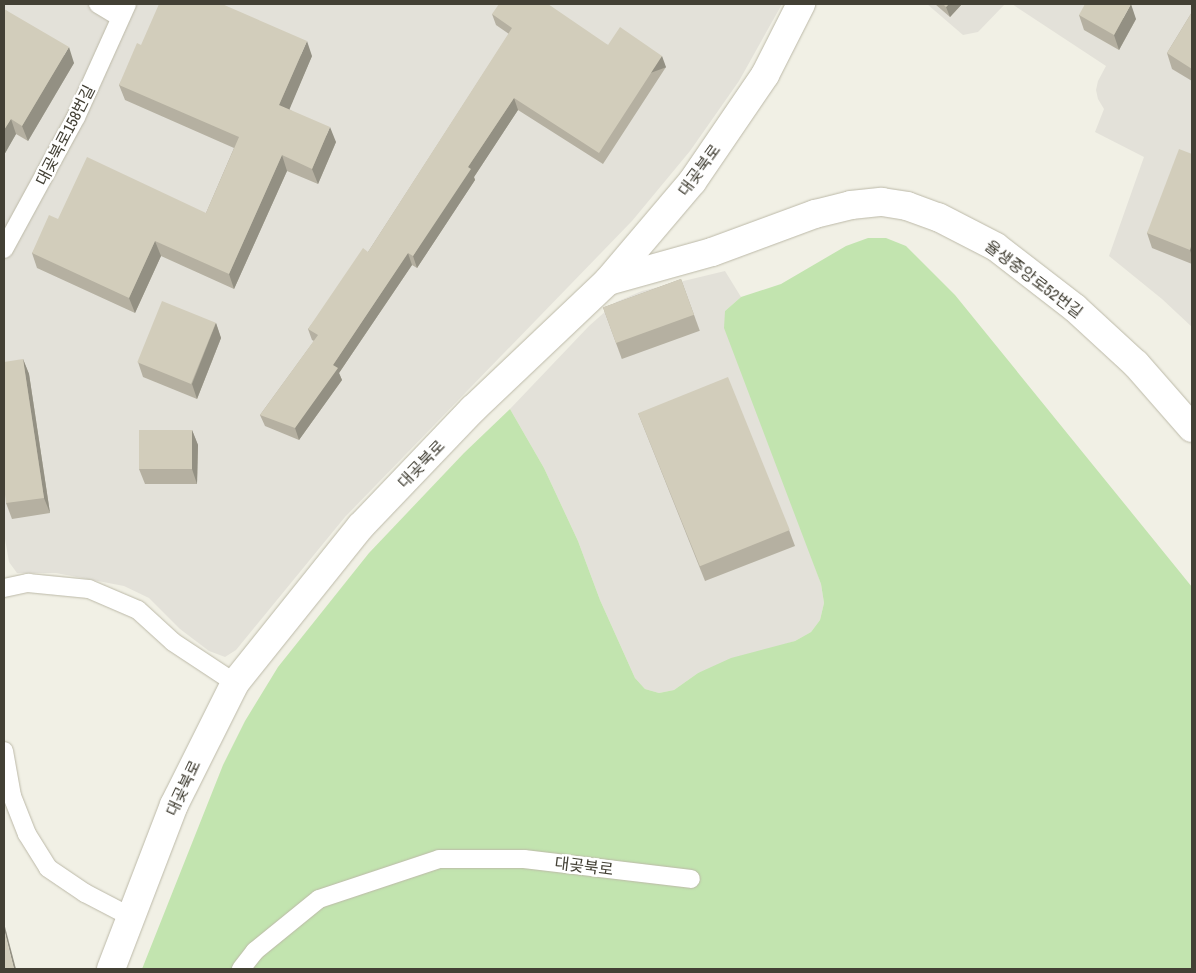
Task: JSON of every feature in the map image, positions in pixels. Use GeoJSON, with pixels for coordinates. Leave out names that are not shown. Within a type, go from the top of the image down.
{"type":"FeatureCollection","features":[{"type":"Feature","properties":{"kind":"street","name":"대곶북로"},"geometry":{"type":"LineString","coordinates":[[111,969],[174,805],[234,683],[361,526],[473,409],[608,282],[692,182],[764,75],[801,4]]}},
{"type":"Feature","properties":{"kind":"street","name":"율생중앙로52번길"},"geometry":{"type":"LineString","coordinates":[[608,282],[712,252],[815,214],[851,205],[882,202],[907,206],[938,217],[996,247],[1075,308],[1136,364],[1192,428]]}},
{"type":"Feature","properties":{"kind":"lane","name":"대곶북로158번길"},"geometry":{"type":"LineString","coordinates":[[4,249],[76,117],[124,11],[98,4]]}},
{"type":"Feature","properties":{"kind":"lane"},"geometry":{"type":"LineString","coordinates":[[4,588],[28,583],[89,589],[138,610],[173,642],[234,683]]}},
{"type":"Feature","properties":{"kind":"lane"},"geometry":{"type":"LineString","coordinates":[[4,751],[12,796],[27,834],[48,868],[85,893],[131,917]]}},
{"type":"Feature","properties":{"kind":"lane","name":"대곶북로"},"geometry":{"type":"LineString","coordinates":[[241,969],[255,951],[319,899],[439,859],[524,859],[691,879]]}},
{"type":"Feature","properties":{"kind":"shaded area"},"geometry":{"type":"Polygon","coordinates":[[[4,4],[782,4],[739,81],[690,151],[632,221],[345,517],[236,650],[225,657],[209,651],[180,629],[149,598],[124,586],[56,573],[17,573],[9,562],[4,533],[4,4]]]}},
{"type":"Feature","properties":{"kind":"shaded area"},"geometry":{"type":"Polygon","coordinates":[[[927,4],[1005,4],[978,32],[963,35],[927,4]]]}},
{"type":"Feature","properties":{"kind":"shaded area"},"geometry":{"type":"Polygon","coordinates":[[[1012,4],[1192,4],[1192,327],[1162,299],[1109,256],[1144,157],[1095,132],[1104,109],[1098,99],[1096,90],[1098,81],[1106,66],[1012,4]]]}},
{"type":"Feature","properties":{"kind":"shaded area"},"geometry":{"type":"Polygon","coordinates":[[[725,271],[741,297],[725,311],[821,584],[824,603],[820,620],[811,632],[795,641],[698,673],[674,690],[659,693],[645,689],[635,678],[600,600],[578,541],[544,468],[510,409],[589,326],[616,302],[642,291],[725,271]]]}},
{"type":"Feature","properties":{"kind":"green space"},"geometry":{"type":"Polygon","coordinates":[[[868,238],[886,238],[906,246],[955,295],[1192,587],[1192,969],[142,969],[223,765],[245,721],[278,667],[369,553],[464,453],[510,409],[544,468],[578,541],[600,600],[635,678],[645,689],[659,693],[674,690],[698,673],[731,658],[795,641],[811,632],[820,620],[824,603],[821,584],[724,328],[725,311],[741,297],[781,284],[846,246],[868,238]]]}},
{"type":"Feature","properties":{"kind":"building"},"geometry":{"type":"Polygon","coordinates":[[[159,4],[222,4],[307,41],[279,105],[330,127],[312,169],[282,155],[229,274],[155,241],[129,298],[32,253],[49,215],[58,219],[87,157],[206,213],[239,137],[119,85],[137,43],[141,45],[159,4]]]}},
{"type":"Feature","properties":{"kind":"building"},"geometry":{"type":"Polygon","coordinates":[[[499,4],[548,4],[608,45],[620,27],[662,56],[599,153],[514,98],[468,167],[471,169],[413,256],[408,253],[333,365],[338,368],[295,428],[260,415],[318,335],[308,329],[363,248],[368,252],[512,28],[492,14],[499,4]]]}},
{"type":"Feature","properties":{"kind":"building"},"geometry":{"type":"Polygon","coordinates":[[[1085,4],[1131,4],[1114,35],[1079,15],[1085,4]]]}},
{"type":"Feature","properties":{"kind":"building"},"geometry":{"type":"Polygon","coordinates":[[[4,9],[69,47],[22,126],[11,119],[4,130],[4,9]]]}},
{"type":"Feature","properties":{"kind":"building"},"geometry":{"type":"Polygon","coordinates":[[[1192,12],[1192,69],[1167,53],[1192,12]]]}},
{"type":"Feature","properties":{"kind":"building"},"geometry":{"type":"Polygon","coordinates":[[[1179,149],[1192,154],[1192,243],[1190,250],[1147,233],[1179,149]]]}},
{"type":"Feature","properties":{"kind":"building"},"geometry":{"type":"Polygon","coordinates":[[[681,279],[694,315],[616,343],[603,307],[681,279]]]}},
{"type":"Feature","properties":{"kind":"building"},"geometry":{"type":"Polygon","coordinates":[[[162,301],[216,323],[191,384],[137,362],[162,301]]]}},
{"type":"Feature","properties":{"kind":"building"},"geometry":{"type":"Polygon","coordinates":[[[23,359],[44,498],[6,503],[4,487],[4,362],[23,359]]]}},
{"type":"Feature","properties":{"kind":"building"},"geometry":{"type":"Polygon","coordinates":[[[728,377],[790,530],[700,566],[638,413],[728,377]]]}},
{"type":"Feature","properties":{"kind":"building"},"geometry":{"type":"Polygon","coordinates":[[[139,430],[192,430],[192,469],[139,469],[139,430]]]}},
{"type":"Feature","properties":{"kind":"building"},"geometry":{"type":"Polygon","coordinates":[[[4,929],[14,969],[4,969],[4,929]]]}}]}
